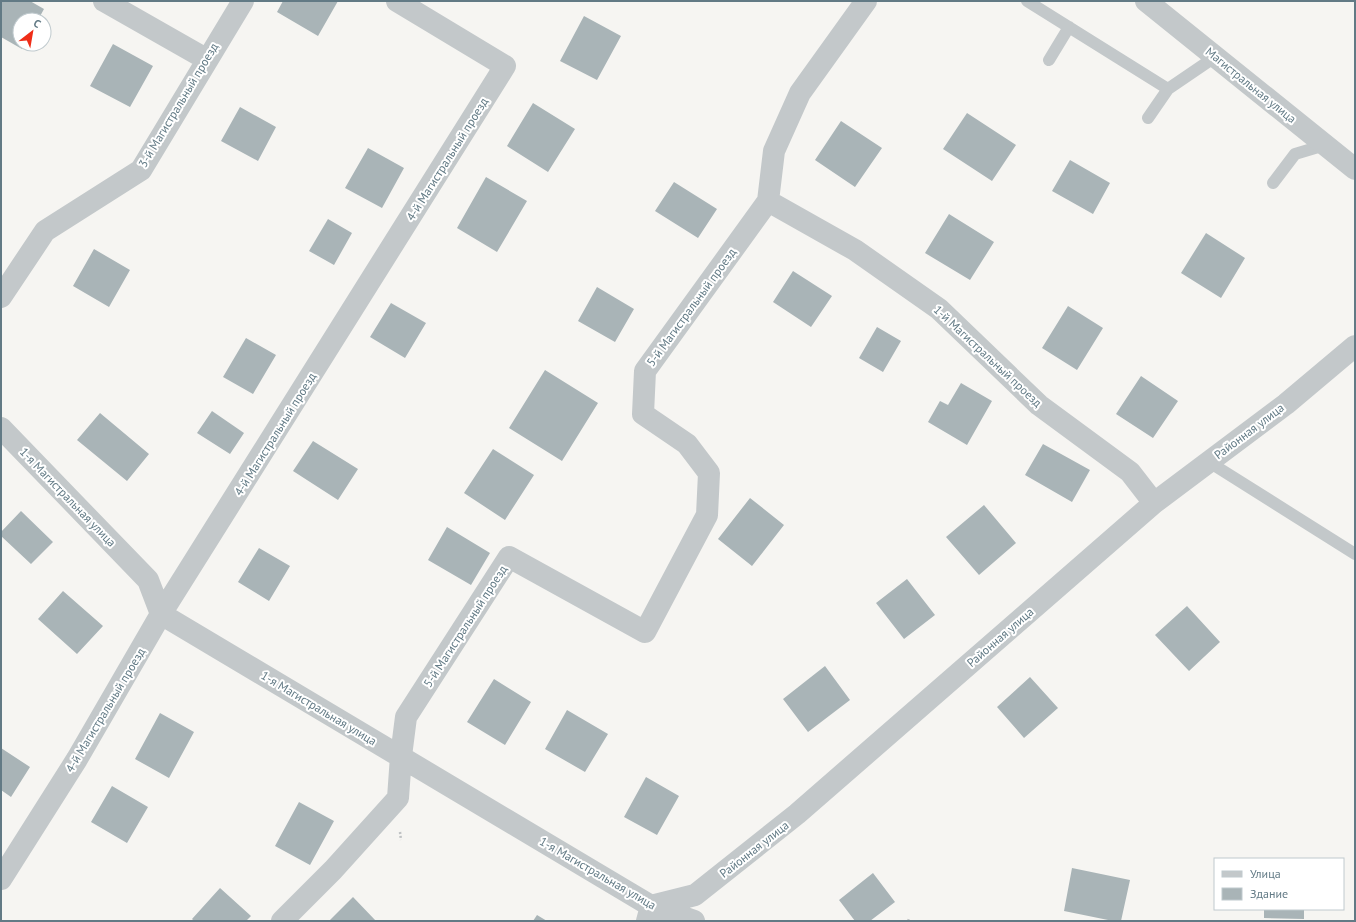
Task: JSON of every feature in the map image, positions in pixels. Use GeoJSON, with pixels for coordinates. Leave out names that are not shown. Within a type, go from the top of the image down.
{"type":"FeatureCollection","features":[{"type":"Feature","properties":{"kind":"street"},"geometry":{"type":"LineString","coordinates":[[104,1],[206,59]]}},
{"type":"Feature","properties":{"kind":"street","name":"3-й Магистральный проезд"},"geometry":{"type":"LineString","coordinates":[[1,297],[45,231],[141,170],[206,59],[243,1]]}},
{"type":"Feature","properties":{"kind":"street","name":"4-й Магистральный проезд"},"geometry":{"type":"LineString","coordinates":[[1,879],[77,759],[161,614],[506,66],[397,1]]}},
{"type":"Feature","properties":{"kind":"street","name":"5-й Магистральный проезд"},"geometry":{"type":"LineString","coordinates":[[282,921],[333,870],[398,798],[406,717],[509,557],[645,632],[707,514],[709,473],[687,444],[643,414],[645,371],[768,201],[774,151],[800,93],[866,1]]}},
{"type":"Feature","properties":{"kind":"street","name":"Магистральная улица"},"geometry":{"type":"LineString","coordinates":[[1146,1],[1355,169]]}},
{"type":"Feature","properties":{"kind":"street","name":"1-й Магистральный проезд"},"geometry":{"type":"LineString","coordinates":[[768,201],[855,250],[939,309],[1038,405],[1130,472],[1154,503]]}},
{"type":"Feature","properties":{"kind":"street","name":"Районная улица"},"geometry":{"type":"LineString","coordinates":[[649,914],[695,896],[797,814],[1154,503],[1286,404],[1355,346]]}},
{"type":"Feature","properties":{"kind":"street","name":"1-я Магистральная улица"},"geometry":{"type":"LineString","coordinates":[[1,428],[148,580],[161,614],[401,756],[649,914],[694,921]]}},
{"type":"Feature","properties":{"kind":"lane"},"geometry":{"type":"LineString","coordinates":[[1027,1],[1168,89]]}},
{"type":"Feature","properties":{"kind":"lane"},"geometry":{"type":"LineString","coordinates":[[1049,60],[1069,27]]}},
{"type":"Feature","properties":{"kind":"lane"},"geometry":{"type":"LineString","coordinates":[[1148,118],[1168,89],[1215,57]]}},
{"type":"Feature","properties":{"kind":"lane"},"geometry":{"type":"LineString","coordinates":[[1274,183],[1295,154],[1325,145]]}},
{"type":"Feature","properties":{"kind":"lane"},"geometry":{"type":"LineString","coordinates":[[1209,462],[1355,554]]}},
{"type":"Feature","properties":{"kind":"building"},"geometry":{"type":"Polygon","coordinates":[[[1,1],[30,1],[44,9],[42,12],[12,12],[12,43],[1,37],[1,1]]]}},
{"type":"Feature","properties":{"kind":"building"},"geometry":{"type":"Polygon","coordinates":[[[283,1],[338,1],[318,36],[277,12],[283,1]]]}},
{"type":"Feature","properties":{"kind":"building"},"geometry":{"type":"Polygon","coordinates":[[[584,16],[621,36],[597,80],[560,61],[584,16]]]}},
{"type":"Feature","properties":{"kind":"building"},"geometry":{"type":"Polygon","coordinates":[[[113,44],[153,66],[130,107],[90,86],[113,44]]]}},
{"type":"Feature","properties":{"kind":"building"},"geometry":{"type":"Polygon","coordinates":[[[533,103],[575,129],[548,172],[507,146],[533,103]]]}},
{"type":"Feature","properties":{"kind":"building"},"geometry":{"type":"Polygon","coordinates":[[[240,107],[276,127],[258,161],[221,141],[240,107]]]}},
{"type":"Feature","properties":{"kind":"building"},"geometry":{"type":"Polygon","coordinates":[[[967,113],[1016,145],[992,181],[943,149],[967,113]]]}},
{"type":"Feature","properties":{"kind":"building"},"geometry":{"type":"Polygon","coordinates":[[[841,121],[882,148],[855,187],[815,160],[841,121]]]}},
{"type":"Feature","properties":{"kind":"building"},"geometry":{"type":"Polygon","coordinates":[[[368,148],[404,168],[382,208],[345,188],[368,148]]]}},
{"type":"Feature","properties":{"kind":"building"},"geometry":{"type":"Polygon","coordinates":[[[1070,160],[1110,183],[1093,214],[1052,191],[1070,160]]]}},
{"type":"Feature","properties":{"kind":"building"},"geometry":{"type":"Polygon","coordinates":[[[486,177],[527,201],[497,252],[457,228],[486,177]]]}},
{"type":"Feature","properties":{"kind":"building"},"geometry":{"type":"Polygon","coordinates":[[[674,182],[717,209],[698,238],[655,211],[674,182]]]}},
{"type":"Feature","properties":{"kind":"building"},"geometry":{"type":"Polygon","coordinates":[[[949,214],[994,242],[970,280],[925,253],[949,214]]]}},
{"type":"Feature","properties":{"kind":"building"},"geometry":{"type":"Polygon","coordinates":[[[328,219],[352,233],[334,265],[309,251],[328,219]]]}},
{"type":"Feature","properties":{"kind":"building"},"geometry":{"type":"Polygon","coordinates":[[[1206,233],[1245,258],[1221,298],[1181,273],[1206,233]]]}},
{"type":"Feature","properties":{"kind":"building"},"geometry":{"type":"Polygon","coordinates":[[[94,249],[130,270],[109,307],[73,286],[94,249]]]}},
{"type":"Feature","properties":{"kind":"building"},"geometry":{"type":"Polygon","coordinates":[[[793,271],[832,296],[811,327],[773,302],[793,271]]]}},
{"type":"Feature","properties":{"kind":"building"},"geometry":{"type":"Polygon","coordinates":[[[597,287],[634,309],[615,342],[578,321],[597,287]]]}},
{"type":"Feature","properties":{"kind":"building"},"geometry":{"type":"Polygon","coordinates":[[[391,303],[426,323],[405,358],[370,337],[391,303]]]}},
{"type":"Feature","properties":{"kind":"building"},"geometry":{"type":"Polygon","coordinates":[[[1068,306],[1103,328],[1077,370],[1042,348],[1068,306]]]}},
{"type":"Feature","properties":{"kind":"building"},"geometry":{"type":"Polygon","coordinates":[[[877,327],[901,341],[883,372],[859,358],[877,327]]]}},
{"type":"Feature","properties":{"kind":"building"},"geometry":{"type":"Polygon","coordinates":[[[246,338],[276,355],[253,394],[223,377],[246,338]]]}},
{"type":"Feature","properties":{"kind":"building"},"geometry":{"type":"Polygon","coordinates":[[[545,370],[598,403],[562,461],[509,428],[545,370]]]}},
{"type":"Feature","properties":{"kind":"building"},"geometry":{"type":"Polygon","coordinates":[[[1141,376],[1178,401],[1153,438],[1116,414],[1141,376]]]}},
{"type":"Feature","properties":{"kind":"building"},"geometry":{"type":"Polygon","coordinates":[[[961,383],[992,401],[967,445],[928,422],[940,401],[948,405],[961,383]]]}},
{"type":"Feature","properties":{"kind":"building"},"geometry":{"type":"Polygon","coordinates":[[[212,411],[244,433],[230,454],[197,433],[212,411]]]}},
{"type":"Feature","properties":{"kind":"building"},"geometry":{"type":"Polygon","coordinates":[[[100,413],[149,454],[127,481],[77,440],[100,413]]]}},
{"type":"Feature","properties":{"kind":"building"},"geometry":{"type":"Polygon","coordinates":[[[313,441],[358,469],[338,500],[293,471],[313,441]]]}},
{"type":"Feature","properties":{"kind":"building"},"geometry":{"type":"Polygon","coordinates":[[[1043,444],[1090,470],[1072,502],[1025,475],[1043,444]]]}},
{"type":"Feature","properties":{"kind":"building"},"geometry":{"type":"Polygon","coordinates":[[[493,449],[534,475],[505,520],[464,493],[493,449]]]}},
{"type":"Feature","properties":{"kind":"building"},"geometry":{"type":"Polygon","coordinates":[[[750,498],[784,525],[752,566],[718,539],[750,498]]]}},
{"type":"Feature","properties":{"kind":"building"},"geometry":{"type":"Polygon","coordinates":[[[984,505],[1016,543],[979,575],[946,537],[984,505]]]}},
{"type":"Feature","properties":{"kind":"building"},"geometry":{"type":"Polygon","coordinates":[[[21,511],[53,542],[31,564],[1,536],[1,532],[21,511]]]}},
{"type":"Feature","properties":{"kind":"building"},"geometry":{"type":"Polygon","coordinates":[[[447,527],[490,553],[471,585],[428,560],[447,527]]]}},
{"type":"Feature","properties":{"kind":"building"},"geometry":{"type":"Polygon","coordinates":[[[259,548],[290,566],[269,601],[238,582],[259,548]]]}},
{"type":"Feature","properties":{"kind":"building"},"geometry":{"type":"Polygon","coordinates":[[[907,579],[935,615],[904,639],[876,603],[907,579]]]}},
{"type":"Feature","properties":{"kind":"building"},"geometry":{"type":"Polygon","coordinates":[[[63,591],[103,626],[77,654],[38,619],[63,591]]]}},
{"type":"Feature","properties":{"kind":"building"},"geometry":{"type":"Polygon","coordinates":[[[1187,606],[1220,642],[1189,671],[1155,635],[1187,606]]]}},
{"type":"Feature","properties":{"kind":"building"},"geometry":{"type":"Polygon","coordinates":[[[825,666],[850,700],[808,732],[783,699],[825,666]]]}},
{"type":"Feature","properties":{"kind":"building"},"geometry":{"type":"Polygon","coordinates":[[[1030,677],[1058,708],[1024,738],[997,707],[1030,677]]]}},
{"type":"Feature","properties":{"kind":"building"},"geometry":{"type":"Polygon","coordinates":[[[494,679],[531,702],[505,745],[467,722],[494,679]]]}},
{"type":"Feature","properties":{"kind":"building"},"geometry":{"type":"Polygon","coordinates":[[[567,710],[608,734],[585,772],[545,749],[567,710]]]}},
{"type":"Feature","properties":{"kind":"building"},"geometry":{"type":"Polygon","coordinates":[[[160,713],[194,732],[169,778],[135,759],[160,713]]]}},
{"type":"Feature","properties":{"kind":"building"},"geometry":{"type":"Polygon","coordinates":[[[1,748],[30,767],[11,797],[1,790],[1,748]]]}},
{"type":"Feature","properties":{"kind":"building"},"geometry":{"type":"Polygon","coordinates":[[[646,777],[679,796],[657,835],[624,817],[646,777]]]}},
{"type":"Feature","properties":{"kind":"building"},"geometry":{"type":"Polygon","coordinates":[[[112,786],[148,807],[127,843],[91,822],[112,786]]]}},
{"type":"Feature","properties":{"kind":"building"},"geometry":{"type":"Polygon","coordinates":[[[299,802],[334,821],[310,865],[275,846],[299,802]]]}},
{"type":"Feature","properties":{"kind":"building"},"geometry":{"type":"Polygon","coordinates":[[[1072,868],[1130,880],[1121,921],[1113,921],[1064,911],[1072,868]]]}},
{"type":"Feature","properties":{"kind":"building"},"geometry":{"type":"Polygon","coordinates":[[[873,873],[895,902],[870,921],[855,921],[839,900],[873,873]]]}},
{"type":"Feature","properties":{"kind":"building"},"geometry":{"type":"Polygon","coordinates":[[[220,888],[251,916],[246,921],[194,921],[192,919],[220,888]]]}},
{"type":"Feature","properties":{"kind":"building"},"geometry":{"type":"Polygon","coordinates":[[[353,897],[376,921],[329,921],[353,897]]]}},
{"type":"Feature","properties":{"kind":"building"},"geometry":{"type":"Polygon","coordinates":[[[1264,910],[1304,910],[1304,919],[1264,918],[1264,910]]]}},
{"type":"Feature","properties":{"kind":"building"},"geometry":{"type":"Polygon","coordinates":[[[537,915],[547,921],[533,921],[537,915]]]}}]}
